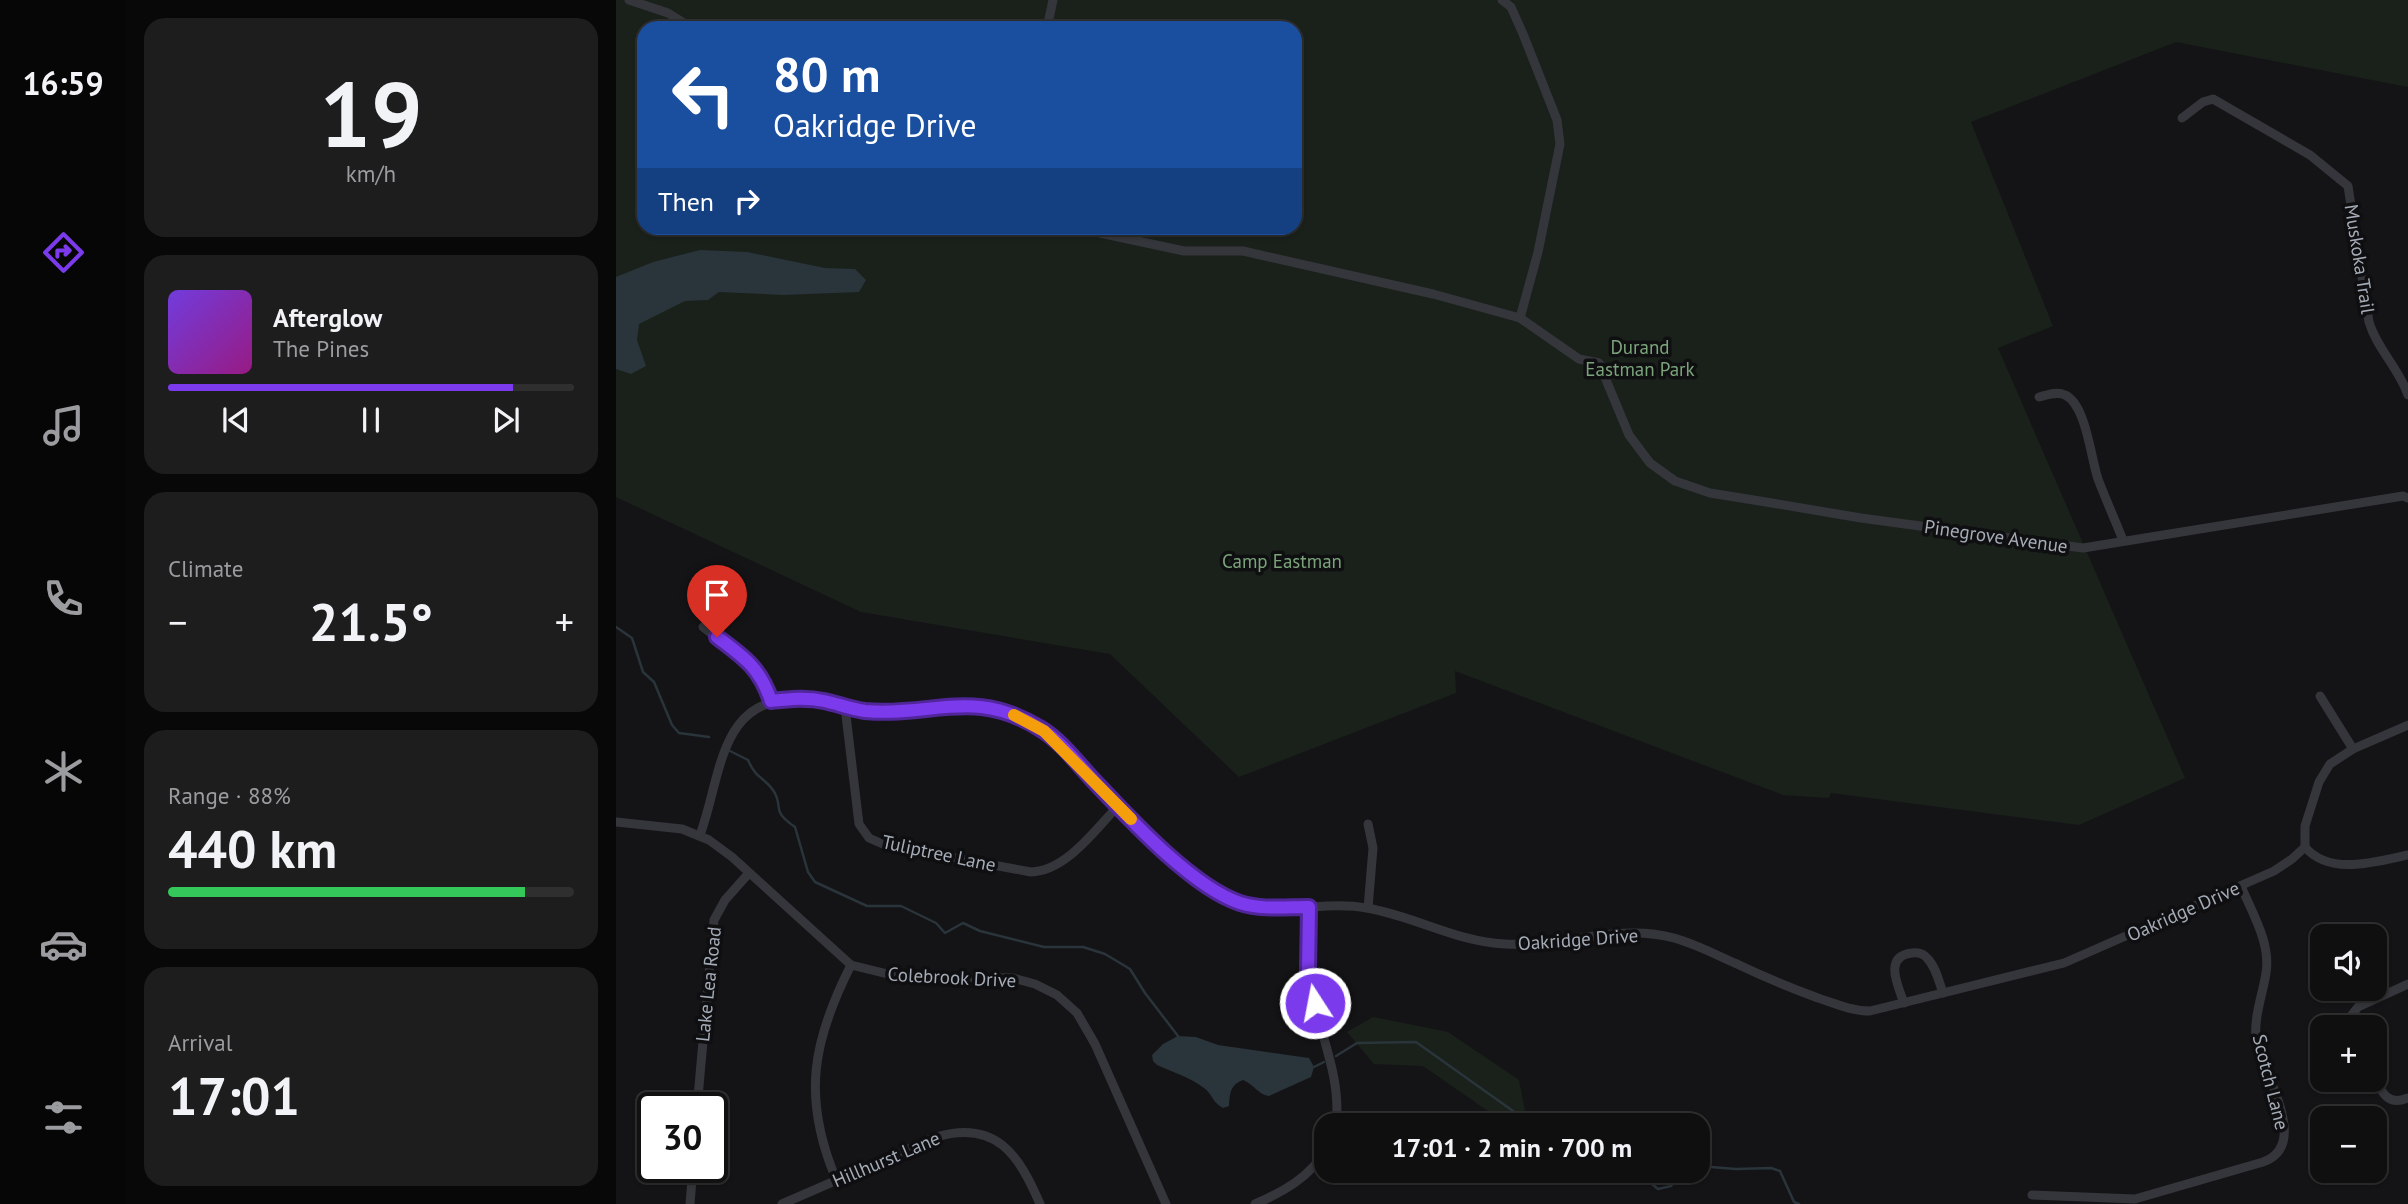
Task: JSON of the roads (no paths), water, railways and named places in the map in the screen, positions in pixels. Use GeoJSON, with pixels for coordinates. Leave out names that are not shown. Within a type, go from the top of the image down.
{"type":"FeatureCollection","features":[{"type":"Feature","properties":{"kind":"street"},"geometry":{"type":"LineString","coordinates":[[629,0],[668,13],[681,21]]}},
{"type":"Feature","properties":{"kind":"street"},"geometry":{"type":"LineString","coordinates":[[1048,21],[1053,0]]}},
{"type":"Feature","properties":{"kind":"street"},"geometry":{"type":"LineString","coordinates":[[1109,235],[1184,251],[1243,251],[1433,294],[1520,318],[1538,252],[1560,144],[1557,120],[1523,34],[1511,7],[1502,0]]}},
{"type":"Feature","properties":{"kind":"street","name":"Muskoka Trail"},"geometry":{"type":"LineString","coordinates":[[2182,118],[2203,102],[2213,99],[2310,155],[2348,186],[2369,322],[2374,337],[2393,365],[2408,395]]}},
{"type":"Feature","properties":{"kind":"street","name":"Pinegrove Avenue"},"geometry":{"type":"LineString","coordinates":[[1520,318],[1579,359],[1599,363],[1629,435],[1650,463],[1675,481],[1710,493],[1861,518],[2083,548],[2403,496],[2408,498]]}},
{"type":"Feature","properties":{"kind":"street"},"geometry":{"type":"LineString","coordinates":[[2039,397],[2054,393],[2065,394],[2073,401],[2083,423],[2097,477],[2123,540]]}},
{"type":"Feature","properties":{"kind":"street"},"geometry":{"type":"LineString","coordinates":[[700,835],[709,811],[720,761],[731,733],[749,713],[771,701],[755,667],[703,627]]}},
{"type":"Feature","properties":{"kind":"street"},"geometry":{"type":"LineString","coordinates":[[2319,696],[2353,748]]}},
{"type":"Feature","properties":{"kind":"street","name":"Oakridge Drive"},"geometry":{"type":"LineString","coordinates":[[771,701],[811,699],[845,707],[885,711],[976,705],[1008,712],[1044,731],[1178,863],[1214,891],[1252,906],[1368,908],[1471,940],[1496,944],[1541,943],[1629,934],[1661,936],[1691,944],[1778,983],[1850,1010],[1871,1011],[2064,963],[2241,886],[2285,864],[2305,847]]}},
{"type":"Feature","properties":{"kind":"street","name":"Tuliptree Lane"},"geometry":{"type":"LineString","coordinates":[[845,707],[859,824],[869,838],[885,845],[1031,872],[1041,871],[1060,864],[1118,806]]}},
{"type":"Feature","properties":{"kind":"street"},"geometry":{"type":"LineString","coordinates":[[2408,725],[2353,748],[2336,759],[2325,771],[2305,826],[2305,847],[2320,860],[2341,864],[2408,855]]}},
{"type":"Feature","properties":{"kind":"street","name":"Colebrook Drive"},"geometry":{"type":"LineString","coordinates":[[616,822],[664,827],[700,835],[724,850],[851,965],[886,975],[911,978],[1013,978],[1035,984],[1057,995],[1076,1013],[1095,1044],[1166,1204]]}},
{"type":"Feature","properties":{"kind":"street"},"geometry":{"type":"LineString","coordinates":[[1368,824],[1373,848],[1368,908]]}},
{"type":"Feature","properties":{"kind":"street","name":"Lake Lea Road"},"geometry":{"type":"LineString","coordinates":[[698,1092],[714,920],[725,900],[749,873]]}},
{"type":"Feature","properties":{"kind":"street","name":"Scotch Lane"},"geometry":{"type":"LineString","coordinates":[[2032,1195],[2135,1199],[2263,1162],[2274,1157],[2283,1147],[2284,1127],[2256,1037],[2266,973],[2266,954],[2262,937],[2241,886]]}},
{"type":"Feature","properties":{"kind":"street"},"geometry":{"type":"LineString","coordinates":[[1309,907],[1308,971],[1336,1088],[1337,1113]]}},
{"type":"Feature","properties":{"kind":"street"},"geometry":{"type":"LineString","coordinates":[[1904,1003],[1896,979],[1895,965],[1900,957],[1911,953],[1923,954],[1928,959],[1943,993]]}},
{"type":"Feature","properties":{"kind":"street"},"geometry":{"type":"LineString","coordinates":[[836,1180],[818,1120],[815,1074],[824,1026],[851,965]]}},
{"type":"Feature","properties":{"kind":"street"},"geometry":{"type":"LineString","coordinates":[[2352,1015],[2358,1007],[2408,984]]}},
{"type":"Feature","properties":{"kind":"street"},"geometry":{"type":"LineString","coordinates":[[2382,1092],[2393,1101],[2408,1098]]}},
{"type":"Feature","properties":{"kind":"street","name":"Hillhurst Lane"},"geometry":{"type":"LineString","coordinates":[[782,1204],[936,1137],[962,1131],[999,1141],[1011,1151],[1029,1177],[1040,1204]]}},
{"type":"Feature","properties":{"kind":"street"},"geometry":{"type":"LineString","coordinates":[[1255,1204],[1293,1185],[1314,1166]]}},
{"type":"Feature","properties":{"kind":"street"},"geometry":{"type":"LineString","coordinates":[[690,1204],[692,1183]]}},
{"type":"Feature","properties":{"kind":"waterway"},"geometry":{"type":"LineString","coordinates":[[616,627],[632,638],[643,672],[654,682],[672,725],[679,733],[709,737]]}},
{"type":"Feature","properties":{"kind":"waterway"},"geometry":{"type":"LineString","coordinates":[[730,751],[748,760],[754,771],[773,790],[782,816],[795,827],[808,872],[815,882],[867,906],[901,906],[936,923],[945,933],[963,923],[980,931],[1044,947],[1083,947],[1105,954],[1130,969],[1178,1036]]}},
{"type":"Feature","properties":{"kind":"waterway"},"geometry":{"type":"LineString","coordinates":[[1336,1056],[1357,1043],[1416,1042],[1516,1113]]}},
{"type":"Feature","properties":{"kind":"waterway"},"geometry":{"type":"LineString","coordinates":[[1314,1067],[1324,1062]]}},
{"type":"Feature","properties":{"kind":"waterway"},"geometry":{"type":"LineString","coordinates":[[1710,1167],[1771,1168],[1780,1171],[1794,1202],[1799,1204]]}},
{"type":"Feature","properties":{"kind":"waterway"},"geometry":{"type":"LineString","coordinates":[[1651,1183],[1658,1189],[1674,1183]]}},
{"type":"Feature","properties":{"kind":"park label","name":"Durand Eastman Park"},"geometry":{"type":"Point","coordinates":[1640,358]}},
{"type":"Feature","properties":{"kind":"park label","name":"Camp Eastman"},"geometry":{"type":"Point","coordinates":[1282,561]}}]}
